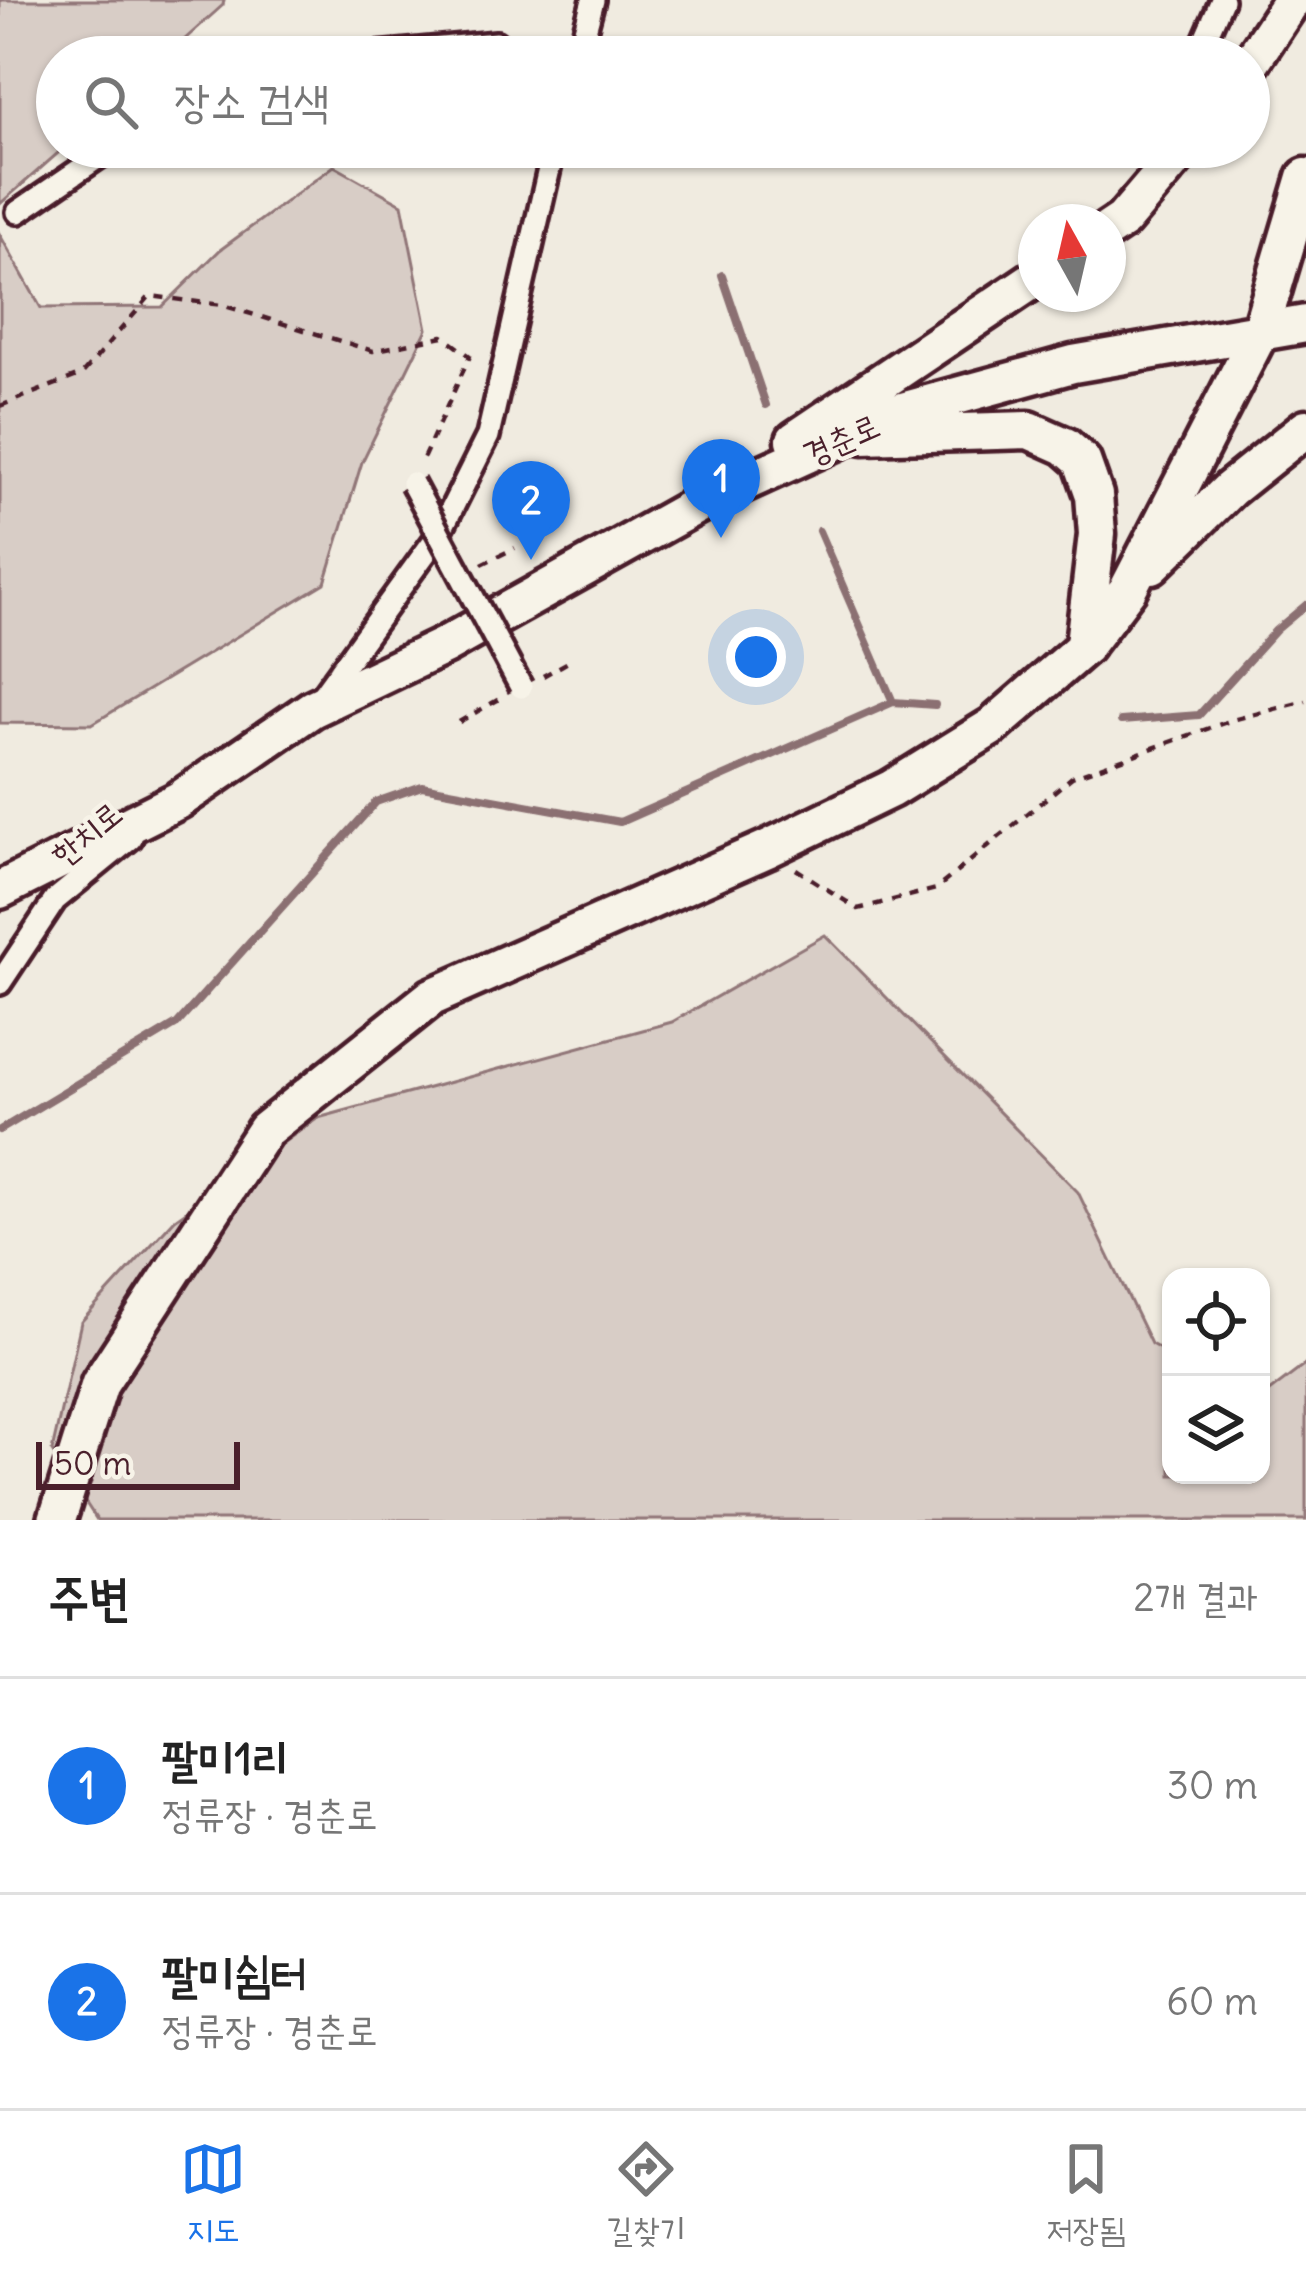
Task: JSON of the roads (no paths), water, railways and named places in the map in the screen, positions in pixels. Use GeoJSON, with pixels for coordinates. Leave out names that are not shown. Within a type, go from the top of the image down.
{"type":"FeatureCollection","features":[{"type":"Feature","properties":{"kind":"main road"},"geometry":{"type":"LineString","coordinates":[[1268,36],[1292,0]]}},
{"type":"Feature","properties":{"kind":"main road"},"geometry":{"type":"LineString","coordinates":[[1126,215],[1157,168]]}},
{"type":"Feature","properties":{"kind":"main road"},"geometry":{"type":"LineString","coordinates":[[1128,589],[1261,332],[1306,177]]}},
{"type":"Feature","properties":{"kind":"main road"},"geometry":{"type":"LineString","coordinates":[[706,500],[1018,290]]}},
{"type":"Feature","properties":{"kind":"main road","name":"경춘로"},"geometry":{"type":"LineString","coordinates":[[0,890],[179,800],[312,710],[444,646],[706,500],[902,411],[1072,364],[1306,324]]}},
{"type":"Feature","properties":{"kind":"main road"},"geometry":{"type":"LineString","coordinates":[[58,1520],[100,1383],[265,1130],[432,997],[891,789],[993,726],[1084,647],[1128,589],[1230,489],[1306,428]]}},
{"type":"Feature","properties":{"kind":"main road"},"geometry":{"type":"LineString","coordinates":[[848,436],[1029,430],[1065,446],[1082,461],[1094,495],[1097,535],[1084,647]]}},
{"type":"Feature","properties":{"kind":"street"},"geometry":{"type":"LineString","coordinates":[[584,36],[593,0]]}},
{"type":"Feature","properties":{"kind":"street"},"geometry":{"type":"LineString","coordinates":[[1206,36],[1222,0]]}},
{"type":"Feature","properties":{"kind":"street"},"geometry":{"type":"LineString","coordinates":[[18,212],[82,168]]}},
{"type":"Feature","properties":{"kind":"street"},"geometry":{"type":"LineString","coordinates":[[312,710],[439,534],[488,436],[549,168]]}},
{"type":"Feature","properties":{"kind":"street"},"geometry":{"type":"LineString","coordinates":[[412,483],[521,687]]}},
{"type":"Feature","properties":{"kind":"street","name":"한치로"},"geometry":{"type":"LineString","coordinates":[[0,982],[55,900],[179,800]]}},
{"type":"Feature","properties":{"kind":"waterway"},"geometry":{"type":"LineString","coordinates":[[722,275],[766,405]]}},
{"type":"Feature","properties":{"kind":"waterway"},"geometry":{"type":"LineString","coordinates":[[819,531],[893,702]]}},
{"type":"Feature","properties":{"kind":"waterway"},"geometry":{"type":"LineString","coordinates":[[1121,721],[1199,715],[1276,630],[1306,605]]}},
{"type":"Feature","properties":{"kind":"waterway"},"geometry":{"type":"LineString","coordinates":[[0,1130],[177,1024],[376,802],[422,786],[620,822],[893,702],[935,705]]}},
{"type":"Feature","properties":{"kind":"place","name":"팔미1리"},"geometry":{"type":"Point","coordinates":[721,538]}},
{"type":"Feature","properties":{"kind":"place","name":"팔미쉼터"},"geometry":{"type":"Point","coordinates":[531,560]}}]}
